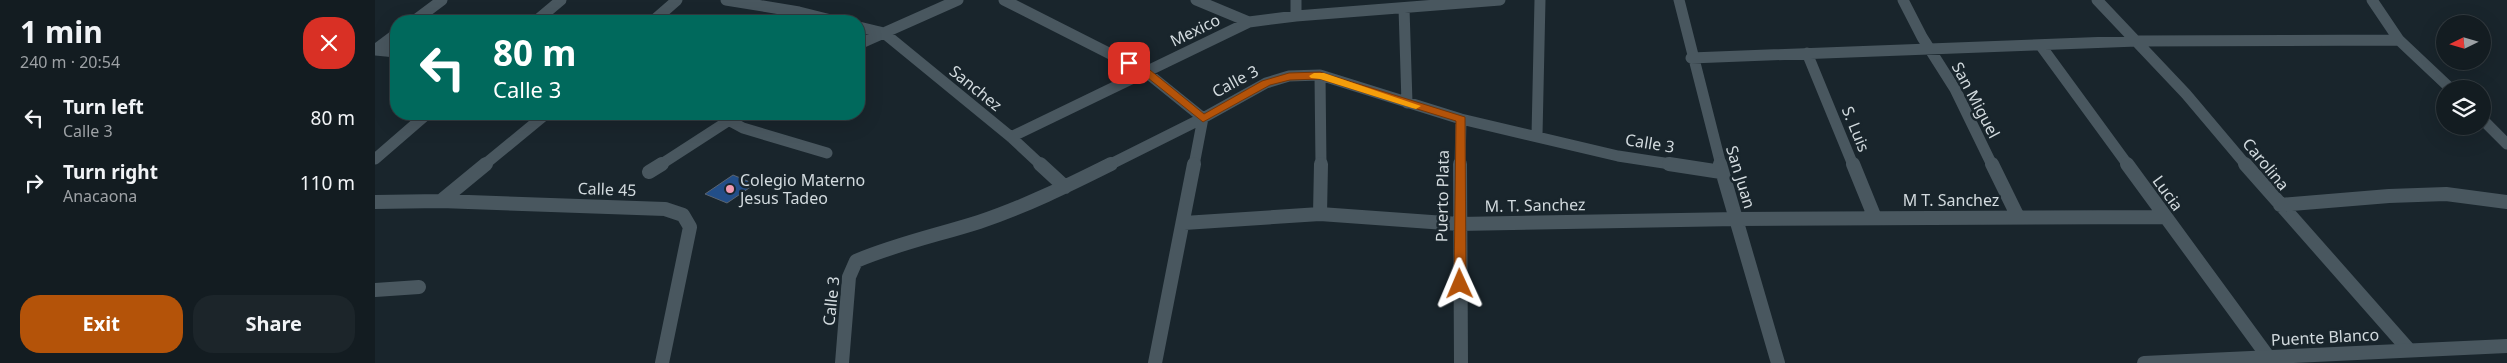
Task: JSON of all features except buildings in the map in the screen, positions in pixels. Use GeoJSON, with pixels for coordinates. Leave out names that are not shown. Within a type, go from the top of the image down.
{"type":"FeatureCollection","features":[{"type":"Feature","properties":{"kind":"street"},"geometry":{"type":"LineString","coordinates":[[422,15],[442,0]]}},
{"type":"Feature","properties":{"kind":"street"},"geometry":{"type":"LineString","coordinates":[[543,15],[561,0]]}},
{"type":"Feature","properties":{"kind":"street"},"geometry":{"type":"LineString","coordinates":[[660,15],[677,0]]}},
{"type":"Feature","properties":{"kind":"street"},"geometry":{"type":"LineString","coordinates":[[726,0],[811,15]]}},
{"type":"Feature","properties":{"kind":"street"},"geometry":{"type":"LineString","coordinates":[[865,41],[957,0]]}},
{"type":"Feature","properties":{"kind":"street"},"geometry":{"type":"LineString","coordinates":[[1004,0],[1146,72],[1203,118],[1184,224],[1155,363]]}},
{"type":"Feature","properties":{"kind":"street"},"geometry":{"type":"LineString","coordinates":[[1197,0],[1249,22]]}},
{"type":"Feature","properties":{"kind":"street"},"geometry":{"type":"LineString","coordinates":[[1296,0],[1296,16]]}},
{"type":"Feature","properties":{"kind":"street","name":"Mexico"},"geometry":{"type":"LineString","coordinates":[[1011,138],[1249,22],[1296,16],[1500,0]]}},
{"type":"Feature","properties":{"kind":"street"},"geometry":{"type":"LineString","coordinates":[[1537,136],[1540,0]]}},
{"type":"Feature","properties":{"kind":"street","name":"San Juan"},"geometry":{"type":"LineString","coordinates":[[1679,0],[1691,58],[1721,172],[1737,219],[1778,363]]}},
{"type":"Feature","properties":{"kind":"street","name":"San Miguel"},"geometry":{"type":"LineString","coordinates":[[1903,0],[1955,89],[2017,217]]}},
{"type":"Feature","properties":{"kind":"street","name":"Carolina"},"geometry":{"type":"LineString","coordinates":[[2097,0],[2186,94],[2280,205],[2409,350]]}},
{"type":"Feature","properties":{"kind":"street"},"geometry":{"type":"LineString","coordinates":[[2372,0],[2399,40],[2441,80]]}},
{"type":"Feature","properties":{"kind":"street"},"geometry":{"type":"LineString","coordinates":[[1404,8],[1407,103]]}},
{"type":"Feature","properties":{"kind":"street"},"geometry":{"type":"LineString","coordinates":[[794,15],[799,12]]}},
{"type":"Feature","properties":{"kind":"street","name":"Sanchez"},"geometry":{"type":"LineString","coordinates":[[865,28],[884,33],[1011,138],[1065,187]]}},
{"type":"Feature","properties":{"kind":"street"},"geometry":{"type":"LineString","coordinates":[[375,50],[390,39]]}},
{"type":"Feature","properties":{"kind":"street"},"geometry":{"type":"LineString","coordinates":[[1691,58],[2137,41],[2399,40]]}},
{"type":"Feature","properties":{"kind":"street","name":"Lucia"},"geometry":{"type":"LineString","coordinates":[[2041,46],[2269,358]]}},
{"type":"Feature","properties":{"kind":"street"},"geometry":{"type":"LineString","coordinates":[[375,50],[390,51]]}},
{"type":"Feature","properties":{"kind":"street","name":"S. Luis"},"geometry":{"type":"LineString","coordinates":[[1807,54],[1875,218]]}},
{"type":"Feature","properties":{"kind":"street","name":"Calle 3"},"geometry":{"type":"LineString","coordinates":[[842,363],[849,277],[856,261],[884,249],[981,221],[1065,187],[1203,118],[1266,83],[1289,76],[1320,76],[1461,119],[1617,156],[1721,172]]}},
{"type":"Feature","properties":{"kind":"street"},"geometry":{"type":"LineString","coordinates":[[1320,76],[1322,138],[1320,214]]}},
{"type":"Feature","properties":{"kind":"street","name":"Puerto Plata"},"geometry":{"type":"LineString","coordinates":[[1461,119],[1459,224],[1461,363]]}},
{"type":"Feature","properties":{"kind":"street"},"geometry":{"type":"LineString","coordinates":[[375,159],[420,120]]}},
{"type":"Feature","properties":{"kind":"street"},"geometry":{"type":"LineString","coordinates":[[441,201],[540,120]]}},
{"type":"Feature","properties":{"kind":"street"},"geometry":{"type":"LineString","coordinates":[[649,172],[728,121],[743,128],[827,153]]}},
{"type":"Feature","properties":{"kind":"street"},"geometry":{"type":"LineString","coordinates":[[2491,128],[2507,144]]}},
{"type":"Feature","properties":{"kind":"street"},"geometry":{"type":"LineString","coordinates":[[2280,205],[2389,196],[2446,194],[2507,202]]}},
{"type":"Feature","properties":{"kind":"street","name":"Calle 45"},"geometry":{"type":"LineString","coordinates":[[375,202],[441,201],[665,208],[683,215],[691,227],[662,363]]}},
{"type":"Feature","properties":{"kind":"street","name":"M. T. Sanchez"},"geometry":{"type":"LineString","coordinates":[[1184,224],[1320,214],[1459,224],[1737,219]]}},
{"type":"Feature","properties":{"kind":"street","name":"M T. Sanchez"},"geometry":{"type":"LineString","coordinates":[[1737,219],[2165,217]]}},
{"type":"Feature","properties":{"kind":"street"},"geometry":{"type":"LineString","coordinates":[[375,290],[419,287]]}},
{"type":"Feature","properties":{"kind":"street","name":"Puente Blanco"},"geometry":{"type":"LineString","coordinates":[[2144,363],[2269,358],[2302,360],[2409,350],[2507,346]]}},
{"type":"Feature","properties":{"kind":"slow traffic"},"geometry":{"type":"LineString","coordinates":[[1314,76],[1320,76],[1416,106]]}},
{"type":"Feature","properties":{"kind":"place","name":"Colegio Materno Jesus Tadeo"},"geometry":{"type":"Point","coordinates":[730,189]}},
{"type":"Feature","properties":{"kind":"route"},"geometry":{"type":"LineString","coordinates":[[1129,63],[1146,72],[1203,118],[1266,83],[1289,76],[1320,76],[1461,119],[1460,284]]}}]}
